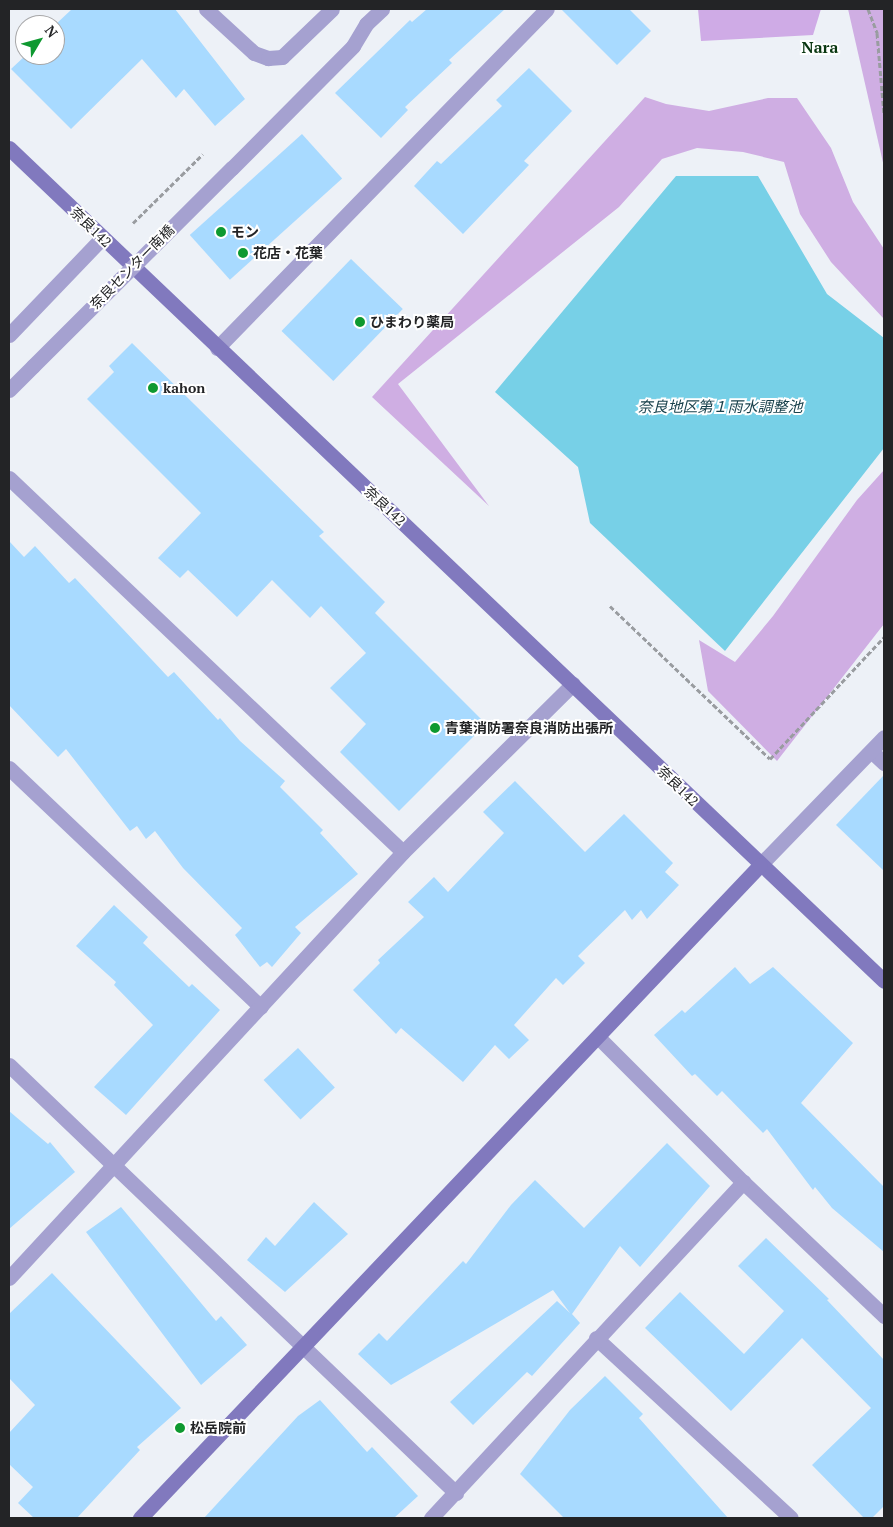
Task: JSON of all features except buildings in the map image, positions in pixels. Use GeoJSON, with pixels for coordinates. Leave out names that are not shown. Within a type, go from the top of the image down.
{"type":"FeatureCollection","features":[{"type":"Feature","properties":{"kind":"street"},"geometry":{"type":"LineString","coordinates":[[206,9],[254,53],[268,58],[282,57],[332,9]]}},
{"type":"Feature","properties":{"kind":"street","name":"奈良センター南橋"},"geometry":{"type":"LineString","coordinates":[[9,390],[353,46],[366,24],[382,9]]}},
{"type":"Feature","properties":{"kind":"street"},"geometry":{"type":"LineString","coordinates":[[217,348],[547,9]]}},
{"type":"Feature","properties":{"kind":"street","name":"奈良142"},"geometry":{"type":"LineString","coordinates":[[9,148],[884,981]]}},
{"type":"Feature","properties":{"kind":"street"},"geometry":{"type":"LineString","coordinates":[[9,335],[102,238]]}},
{"type":"Feature","properties":{"kind":"street"},"geometry":{"type":"LineString","coordinates":[[9,478],[403,852]]}},
{"type":"Feature","properties":{"kind":"street"},"geometry":{"type":"LineString","coordinates":[[9,1278],[403,852],[573,684]]}},
{"type":"Feature","properties":{"kind":"street"},"geometry":{"type":"LineString","coordinates":[[140,1518],[884,737]]}},
{"type":"Feature","properties":{"kind":"street"},"geometry":{"type":"LineString","coordinates":[[871,751],[884,763]]}},
{"type":"Feature","properties":{"kind":"street"},"geometry":{"type":"LineString","coordinates":[[9,768],[261,1007]]}},
{"type":"Feature","properties":{"kind":"street"},"geometry":{"type":"LineString","coordinates":[[598,1037],[742,1182],[884,1316]]}},
{"type":"Feature","properties":{"kind":"street"},"geometry":{"type":"LineString","coordinates":[[9,1065],[115,1165],[303,1349],[456,1493]]}},
{"type":"Feature","properties":{"kind":"street"},"geometry":{"type":"LineString","coordinates":[[431,1518],[742,1182]]}},
{"type":"Feature","properties":{"kind":"street"},"geometry":{"type":"LineString","coordinates":[[596,1338],[791,1518]]}},
{"type":"Feature","properties":{"kind":"path"},"geometry":{"type":"LineString","coordinates":[[868,9],[872,13],[878,32],[884,116]]}},
{"type":"Feature","properties":{"kind":"path"},"geometry":{"type":"LineString","coordinates":[[872,13],[877,9]]}},
{"type":"Feature","properties":{"kind":"path"},"geometry":{"type":"LineString","coordinates":[[134,224],[203,154]]}},
{"type":"Feature","properties":{"kind":"path"},"geometry":{"type":"LineString","coordinates":[[610,606],[770,759],[884,636]]}},
{"type":"Feature","properties":{"kind":"shaded area"},"geometry":{"type":"Polygon","coordinates":[[[698,9],[821,9],[813,35],[701,41],[698,9]]]}},
{"type":"Feature","properties":{"kind":"shaded area"},"geometry":{"type":"Polygon","coordinates":[[[848,9],[884,9],[884,167],[848,9]]]}},
{"type":"Feature","properties":{"kind":"shaded area"},"geometry":{"type":"Polygon","coordinates":[[[645,97],[666,104],[709,111],[768,98],[797,98],[831,148],[853,202],[884,249],[884,319],[831,262],[800,214],[784,162],[743,152],[697,148],[662,159],[619,207],[398,384],[489,506],[372,397],[645,97]]]}},
{"type":"Feature","properties":{"kind":"shaded area"},"geometry":{"type":"Polygon","coordinates":[[[884,470],[884,624],[777,761],[708,691],[699,640],[735,662],[773,616],[857,500],[884,470]]]}},
{"type":"Feature","properties":{"kind":"water","name":"奈良地区第１雨水調整池"},"geometry":{"type":"Polygon","coordinates":[[[676,176],[758,176],[827,294],[884,338],[884,448],[725,651],[590,523],[578,467],[495,392],[676,176]]]}},
{"type":"Feature","properties":{"kind":"place","name":"モン"},"geometry":{"type":"Point","coordinates":[221,232]}},
{"type":"Feature","properties":{"kind":"place","name":"花店・花葉"},"geometry":{"type":"Point","coordinates":[243,253]}},
{"type":"Feature","properties":{"kind":"place","name":"ひまわり薬局"},"geometry":{"type":"Point","coordinates":[360,322]}},
{"type":"Feature","properties":{"kind":"place","name":"kahon"},"geometry":{"type":"Point","coordinates":[153,388]}},
{"type":"Feature","properties":{"kind":"place","name":"青葉消防署奈良消防出張所"},"geometry":{"type":"Point","coordinates":[435,728]}},
{"type":"Feature","properties":{"kind":"place","name":"松岳院前"},"geometry":{"type":"Point","coordinates":[180,1428]}},
{"type":"Feature","properties":{"kind":"district","name":"Nara"},"geometry":{"type":"Point","coordinates":[820,47]}}]}
